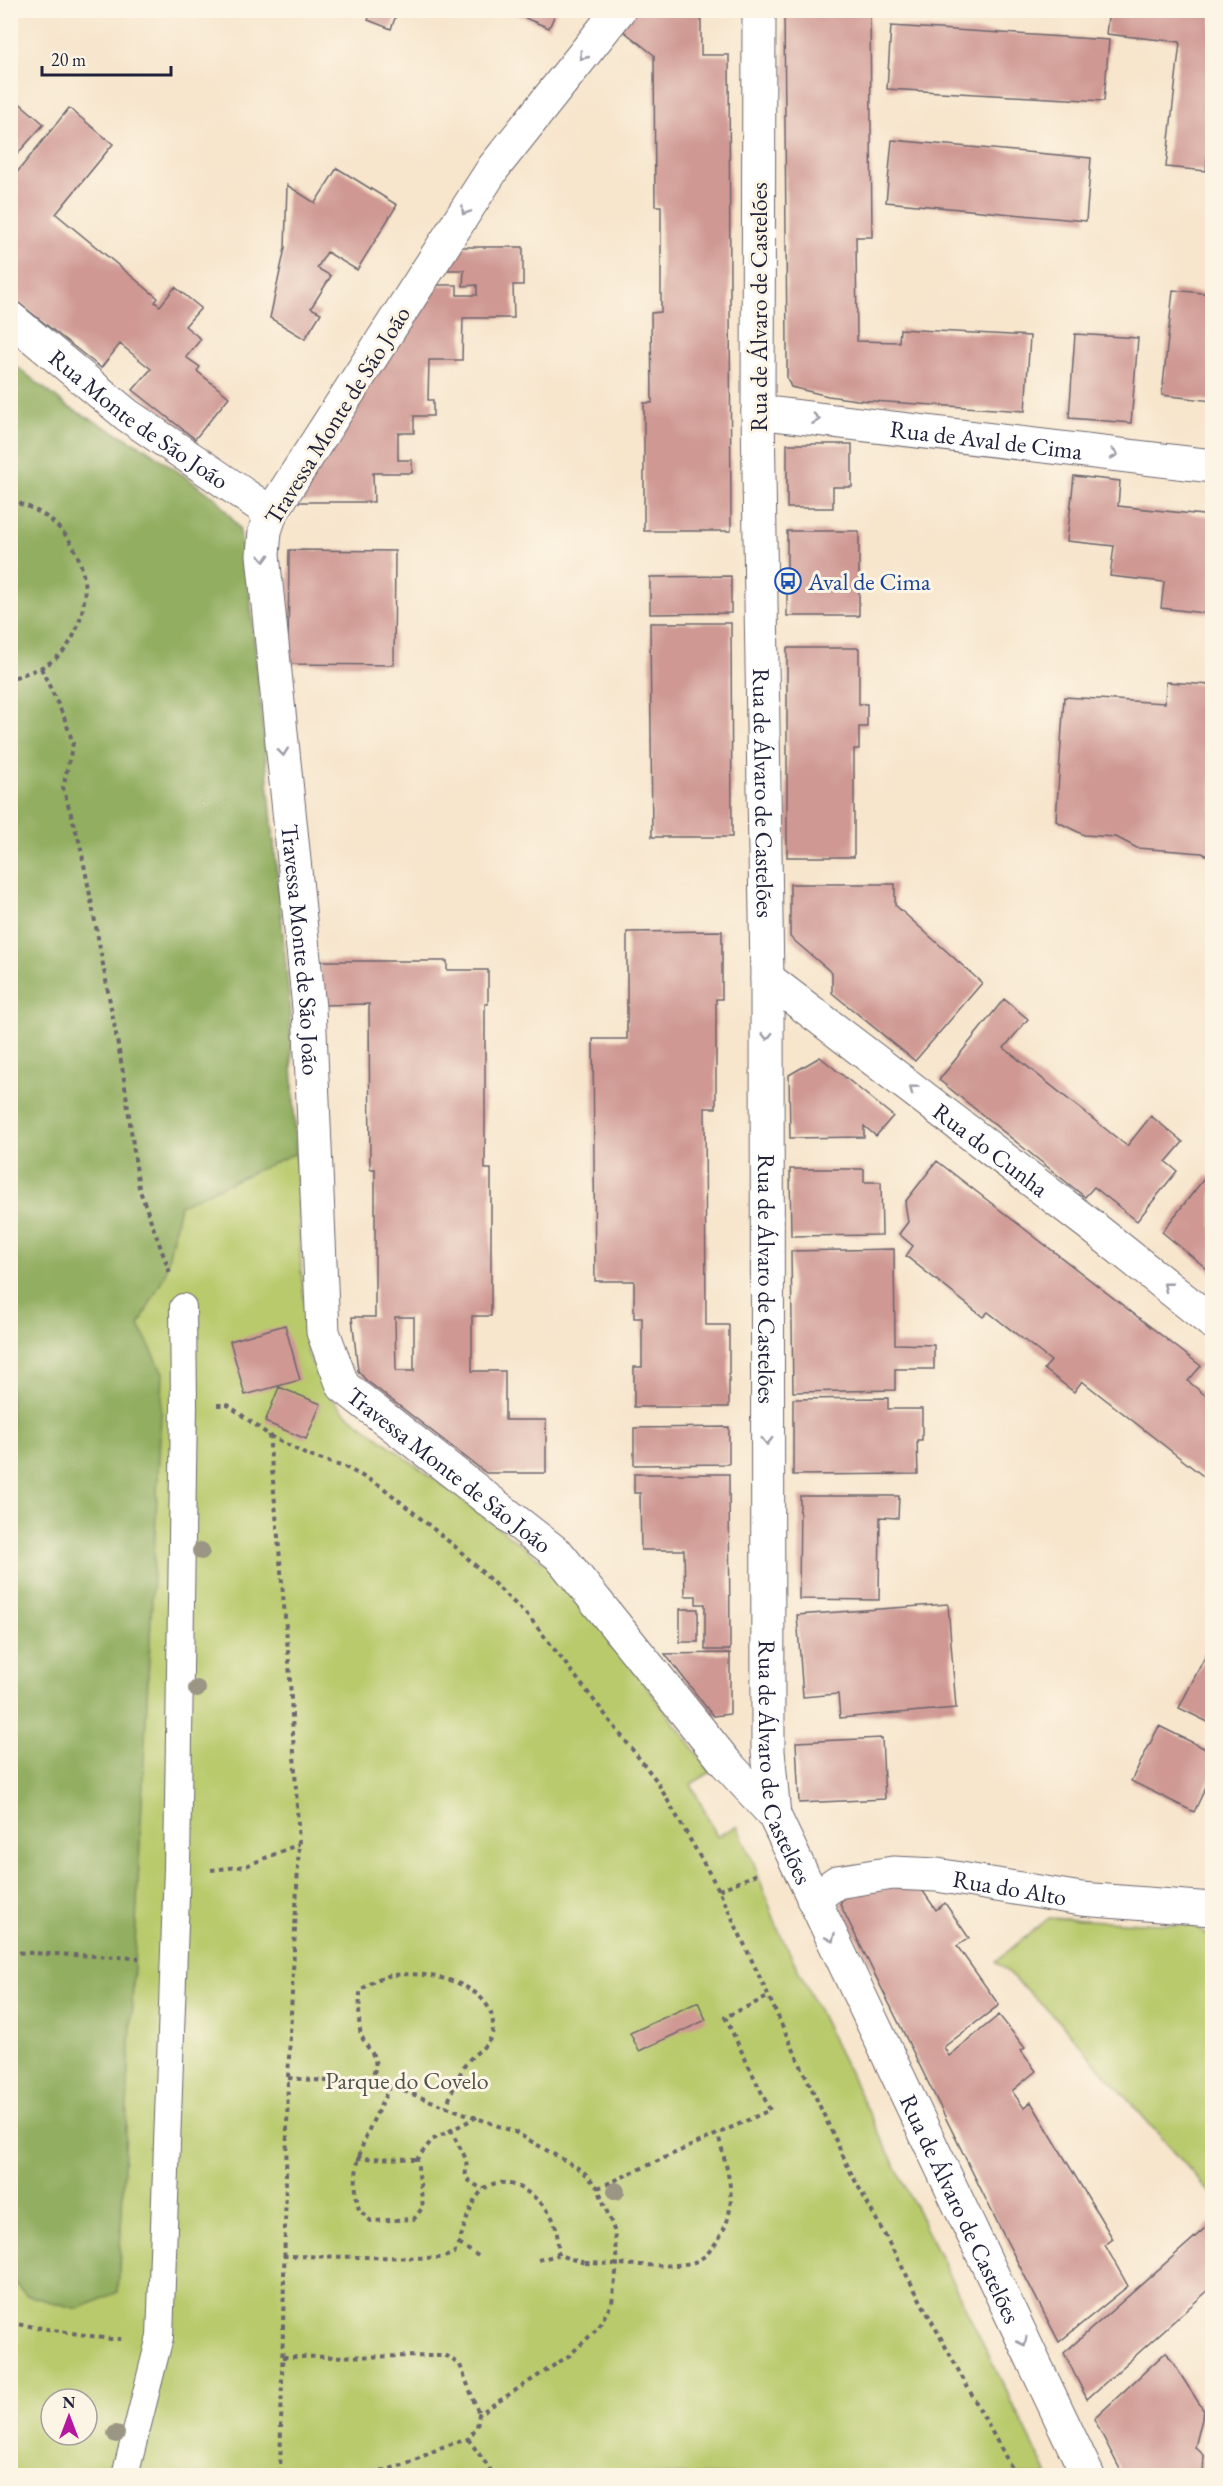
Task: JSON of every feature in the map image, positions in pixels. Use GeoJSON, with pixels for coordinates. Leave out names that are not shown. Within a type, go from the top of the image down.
{"type":"FeatureCollection","features":[{"type":"Feature","properties":{"kind":"street","name":"Travessa Monte de São João"},"geometry":{"type":"LineString","coordinates":[[619,10],[494,167],[271,513],[265,531],[263,555],[309,1008],[323,1332],[343,1386],[559,1555],[726,1763],[774,1815]]}},
{"type":"Feature","properties":{"kind":"street","name":"Rua de Álvaro de Castelões"},"geometry":{"type":"LineString","coordinates":[[759,10],[758,412],[767,978],[768,1751],[774,1815],[1088,2475]]}},
{"type":"Feature","properties":{"kind":"street","name":"Rua Monte de São João"},"geometry":{"type":"LineString","coordinates":[[10,318],[128,415],[271,513]]}},
{"type":"Feature","properties":{"kind":"street","name":"Rua de Aval de Cima"},"geometry":{"type":"LineString","coordinates":[[758,412],[1212,466]]}},
{"type":"Feature","properties":{"kind":"street","name":"Rua do Cunha"},"geometry":{"type":"LineString","coordinates":[[767,978],[1080,1217],[1212,1322]]}},
{"type":"Feature","properties":{"kind":"street","name":"Rua do Alto"},"geometry":{"type":"LineString","coordinates":[[813,1899],[837,1882],[893,1873],[937,1875],[1081,1899],[1212,1909]]}},
{"type":"Feature","properties":{"kind":"lane"},"geometry":{"type":"LineString","coordinates":[[125,2475],[159,2337],[177,1868],[184,1406],[183,1307]]}},
{"type":"Feature","properties":{"kind":"path"},"geometry":{"type":"LineString","coordinates":[[10,501],[27,505],[53,520],[73,543],[85,572],[85,603],[76,633],[58,657],[41,668],[10,679]]}},
{"type":"Feature","properties":{"kind":"path"},"geometry":{"type":"LineString","coordinates":[[41,668],[64,717],[73,743],[63,788],[80,844],[91,900],[123,1072],[139,1188],[183,1307]]}},
{"type":"Feature","properties":{"kind":"path"},"geometry":{"type":"LineString","coordinates":[[184,1406],[228,1405],[269,1435],[307,1455],[347,1468],[381,1486],[458,1549],[530,1618],[656,1780],[719,1890],[851,2173],[1016,2475]]}},
{"type":"Feature","properties":{"kind":"path"},"geometry":{"type":"LineString","coordinates":[[269,1435],[289,1662],[298,1844],[288,2078],[280,2475]]}},
{"type":"Feature","properties":{"kind":"path"},"geometry":{"type":"LineString","coordinates":[[177,1868],[230,1869],[255,1863],[298,1844]]}},
{"type":"Feature","properties":{"kind":"path"},"geometry":{"type":"LineString","coordinates":[[719,1890],[757,1874]]}},
{"type":"Feature","properties":{"kind":"path"},"geometry":{"type":"LineString","coordinates":[[10,1952],[173,1960]]}},
{"type":"Feature","properties":{"kind":"path"},"geometry":{"type":"LineString","coordinates":[[370,2082],[376,2070],[376,2059],[360,2031],[360,1991],[376,1979],[389,1976],[415,1974],[451,1979],[473,1992],[489,2007],[494,2026],[489,2043],[467,2061],[456,2080],[446,2107]]}},
{"type":"Feature","properties":{"kind":"path"},"geometry":{"type":"LineString","coordinates":[[598,2188],[770,2110],[725,2017],[770,1996]]}},
{"type":"Feature","properties":{"kind":"path"},"geometry":{"type":"LineString","coordinates":[[288,2078],[370,2082],[390,2086],[515,2132],[583,2171],[598,2188],[614,2230],[617,2265],[612,2303],[597,2329],[570,2355],[479,2414]]}},
{"type":"Feature","properties":{"kind":"path"},"geometry":{"type":"LineString","coordinates":[[390,2086],[357,2158],[354,2176],[359,2210],[371,2221],[414,2219],[423,2207],[417,2159],[432,2140],[477,2117]]}},
{"type":"Feature","properties":{"kind":"path"},"geometry":{"type":"LineString","coordinates":[[451,2129],[457,2145],[465,2156],[464,2175],[467,2181],[483,2189]]}},
{"type":"Feature","properties":{"kind":"path"},"geometry":{"type":"LineString","coordinates":[[538,2260],[558,2255],[585,2263],[668,2265],[696,2262],[711,2250],[726,2230],[732,2204],[718,2134]]}},
{"type":"Feature","properties":{"kind":"path"},"geometry":{"type":"LineString","coordinates":[[357,2158],[417,2159]]}},
{"type":"Feature","properties":{"kind":"path"},"geometry":{"type":"LineString","coordinates":[[283,2256],[442,2258],[454,2253],[459,2244],[465,2221],[483,2189],[496,2183],[519,2186],[551,2215],[558,2237],[558,2255]]}},
{"type":"Feature","properties":{"kind":"path"},"geometry":{"type":"LineString","coordinates":[[459,2244],[480,2257]]}},
{"type":"Feature","properties":{"kind":"path"},"geometry":{"type":"LineString","coordinates":[[10,2323],[110,2340],[159,2337]]}},
{"type":"Feature","properties":{"kind":"path"},"geometry":{"type":"LineString","coordinates":[[283,2357],[447,2356],[460,2365],[479,2414],[477,2427],[468,2439],[442,2447],[407,2464],[363,2475]]}},
{"type":"Feature","properties":{"kind":"path"},"geometry":{"type":"LineString","coordinates":[[468,2439],[495,2475]]}},
{"type":"Feature","properties":{"kind":"path"},"geometry":{"type":"LineString","coordinates":[[10,2471],[33,2475]]}},
{"type":"Feature","properties":{"kind":"green space","name":"Parque do Covelo"},"geometry":{"type":"Polygon","coordinates":[[[10,362],[68,407],[146,449],[218,500],[239,528],[250,596],[289,998],[301,1264],[308,1354],[326,1391],[341,1409],[552,1568],[622,1653],[711,1772],[691,1784],[717,1836],[737,1826],[753,1861],[778,1929],[1048,2475],[11,2475],[10,362]]]}},
{"type":"Feature","properties":{"kind":"green space"},"geometry":{"type":"Polygon","coordinates":[[[11,362],[68,407],[146,449],[218,500],[239,528],[250,596],[289,998],[296,1153],[180,1205],[165,1274],[139,1325],[163,1373],[118,2292],[78,2309],[26,2295],[10,2277],[11,362]]]}},
{"type":"Feature","properties":{"kind":"green space"},"geometry":{"type":"Polygon","coordinates":[[[1049,1918],[1196,1926],[1212,1940],[1212,2195],[1058,2020],[996,1961],[1049,1918]]]}},
{"type":"Feature","properties":{"kind":"building"},"geometry":{"type":"Polygon","coordinates":[[[372,10],[398,10],[391,29],[368,20],[372,10]]]}},
{"type":"Feature","properties":{"kind":"building"},"geometry":{"type":"Polygon","coordinates":[[[506,10],[557,10],[549,28],[506,10]]]}},
{"type":"Feature","properties":{"kind":"building"},"geometry":{"type":"Polygon","coordinates":[[[626,10],[701,10],[701,55],[729,55],[731,531],[644,531],[644,403],[652,403],[651,313],[661,312],[661,206],[655,206],[654,55],[616,25],[626,10]]]}},
{"type":"Feature","properties":{"kind":"building"},"geometry":{"type":"Polygon","coordinates":[[[784,10],[870,10],[872,237],[856,237],[857,341],[899,342],[900,329],[1030,336],[1025,411],[857,400],[791,387],[787,378],[784,10]]]}},
{"type":"Feature","properties":{"kind":"building"},"geometry":{"type":"Polygon","coordinates":[[[1109,10],[1212,10],[1212,113],[1206,171],[1166,167],[1180,42],[1106,34],[1109,10]]]}},
{"type":"Feature","properties":{"kind":"building"},"geometry":{"type":"Polygon","coordinates":[[[891,26],[1109,40],[1104,101],[887,89],[891,26]]]}},
{"type":"Feature","properties":{"kind":"building"},"geometry":{"type":"Polygon","coordinates":[[[10,95],[44,124],[10,162],[10,95]]]}},
{"type":"Feature","properties":{"kind":"building"},"geometry":{"type":"Polygon","coordinates":[[[69,108],[113,144],[56,214],[158,298],[155,302],[160,306],[175,287],[201,308],[185,326],[201,339],[186,357],[200,367],[197,371],[229,397],[195,439],[133,390],[151,369],[120,344],[101,368],[10,296],[10,181],[69,108]]]}},
{"type":"Feature","properties":{"kind":"building"},"geometry":{"type":"Polygon","coordinates":[[[892,140],[1091,158],[1086,221],[886,202],[892,140]]]}},
{"type":"Feature","properties":{"kind":"building"},"geometry":{"type":"Polygon","coordinates":[[[337,168],[397,205],[357,270],[327,252],[317,268],[331,276],[311,308],[321,313],[305,339],[270,318],[285,248],[287,185],[315,203],[337,168]]]}},
{"type":"Feature","properties":{"kind":"building"},"geometry":{"type":"Polygon","coordinates":[[[451,247],[523,247],[523,285],[513,285],[514,318],[463,318],[462,360],[429,360],[428,400],[433,400],[433,416],[414,416],[414,433],[398,433],[398,460],[412,460],[412,473],[373,473],[374,502],[296,502],[428,285],[457,285],[457,295],[477,295],[477,285],[463,286],[464,270],[437,270],[451,247]]]}},
{"type":"Feature","properties":{"kind":"building"},"geometry":{"type":"Polygon","coordinates":[[[1173,290],[1212,294],[1212,401],[1162,395],[1173,290]]]}},
{"type":"Feature","properties":{"kind":"building"},"geometry":{"type":"Polygon","coordinates":[[[1075,334],[1138,338],[1131,423],[1069,418],[1075,334]]]}},
{"type":"Feature","properties":{"kind":"building"},"geometry":{"type":"Polygon","coordinates":[[[787,444],[852,444],[852,487],[833,487],[833,508],[787,508],[787,444]]]}},
{"type":"Feature","properties":{"kind":"building"},"geometry":{"type":"Polygon","coordinates":[[[1074,476],[1120,481],[1118,506],[1212,516],[1212,614],[1161,608],[1164,582],[1110,576],[1114,546],[1067,541],[1074,476]]]}},
{"type":"Feature","properties":{"kind":"building"},"geometry":{"type":"Polygon","coordinates":[[[787,531],[859,531],[859,616],[787,616],[787,531]]]}},
{"type":"Feature","properties":{"kind":"building"},"geometry":{"type":"Polygon","coordinates":[[[289,550],[395,551],[394,665],[288,664],[289,550]]]}},
{"type":"Feature","properties":{"kind":"building"},"geometry":{"type":"Polygon","coordinates":[[[731,576],[731,613],[650,614],[650,577],[731,576]]]}},
{"type":"Feature","properties":{"kind":"building"},"geometry":{"type":"Polygon","coordinates":[[[650,623],[731,623],[732,837],[652,837],[650,623]]]}},
{"type":"Feature","properties":{"kind":"building"},"geometry":{"type":"Polygon","coordinates":[[[787,648],[859,648],[859,704],[867,704],[867,727],[859,727],[859,749],[854,749],[854,857],[787,857],[787,648]]]}},
{"type":"Feature","properties":{"kind":"building"},"geometry":{"type":"Polygon","coordinates":[[[1166,682],[1212,685],[1212,858],[1202,853],[1137,848],[1116,837],[1084,835],[1056,821],[1064,697],[1165,703],[1166,682]]]}},
{"type":"Feature","properties":{"kind":"building"},"geometry":{"type":"Polygon","coordinates":[[[790,884],[895,884],[895,905],[982,983],[915,1061],[832,993],[832,973],[790,937],[790,884]]]}},
{"type":"Feature","properties":{"kind":"building"},"geometry":{"type":"Polygon","coordinates":[[[722,931],[722,999],[716,999],[716,1108],[705,1108],[706,1325],[729,1325],[729,1407],[634,1407],[634,1367],[642,1367],[642,1318],[634,1318],[634,1281],[595,1281],[593,1039],[627,1039],[627,932],[722,931]]]}},
{"type":"Feature","properties":{"kind":"building"},"geometry":{"type":"Polygon","coordinates":[[[319,961],[447,961],[447,970],[488,970],[488,1004],[485,1004],[485,1169],[491,1169],[491,1316],[472,1316],[472,1371],[505,1371],[505,1420],[546,1420],[546,1473],[486,1473],[366,1380],[358,1371],[352,1317],[375,1317],[375,1169],[370,1169],[369,1004],[322,1005],[319,961]],[[395,1317],[396,1371],[414,1371],[414,1317],[395,1317]]]}},
{"type":"Feature","properties":{"kind":"building"},"geometry":{"type":"Polygon","coordinates":[[[1004,999],[1028,1019],[1004,1048],[1127,1146],[1151,1116],[1183,1142],[1166,1162],[1177,1171],[1137,1221],[1094,1187],[1085,1197],[939,1080],[1004,999]]]}},
{"type":"Feature","properties":{"kind":"building"},"geometry":{"type":"Polygon","coordinates":[[[820,1057],[893,1116],[876,1136],[864,1126],[864,1137],[790,1138],[789,1075],[820,1057]]]}},
{"type":"Feature","properties":{"kind":"building"},"geometry":{"type":"Polygon","coordinates":[[[937,1161],[1201,1366],[1188,1381],[1212,1401],[1212,1483],[1082,1381],[1074,1392],[1044,1369],[1051,1361],[988,1312],[983,1317],[906,1256],[913,1246],[899,1234],[908,1222],[905,1202],[937,1161]]]}},
{"type":"Feature","properties":{"kind":"building"},"geometry":{"type":"Polygon","coordinates":[[[790,1169],[864,1169],[864,1182],[881,1182],[882,1235],[791,1236],[790,1169]]]}},
{"type":"Feature","properties":{"kind":"building"},"geometry":{"type":"Polygon","coordinates":[[[1207,1175],[1212,1179],[1212,1273],[1162,1232],[1207,1175]]]}},
{"type":"Feature","properties":{"kind":"building"},"geometry":{"type":"Polygon","coordinates":[[[894,1249],[895,1344],[934,1345],[934,1369],[895,1369],[895,1390],[793,1392],[791,1251],[894,1249]]]}},
{"type":"Feature","properties":{"kind":"building"},"geometry":{"type":"Polygon","coordinates":[[[285,1325],[300,1380],[245,1395],[230,1341],[285,1325]]]}},
{"type":"Feature","properties":{"kind":"building"},"geometry":{"type":"Polygon","coordinates":[[[279,1387],[321,1404],[306,1439],[265,1422],[279,1387]]]}},
{"type":"Feature","properties":{"kind":"building"},"geometry":{"type":"Polygon","coordinates":[[[888,1398],[888,1409],[922,1409],[922,1440],[917,1440],[918,1474],[793,1475],[793,1399],[888,1398]]]}},
{"type":"Feature","properties":{"kind":"building"},"geometry":{"type":"Polygon","coordinates":[[[729,1427],[729,1464],[634,1465],[634,1428],[729,1427]]]}},
{"type":"Feature","properties":{"kind":"building"},"geometry":{"type":"Polygon","coordinates":[[[634,1474],[729,1474],[730,1650],[705,1650],[705,1604],[696,1604],[696,1596],[685,1596],[684,1550],[641,1550],[640,1493],[634,1493],[634,1474]]]}},
{"type":"Feature","properties":{"kind":"building"},"geometry":{"type":"Polygon","coordinates":[[[800,1496],[899,1496],[898,1518],[880,1517],[879,1600],[799,1599],[800,1496]]]}},
{"type":"Feature","properties":{"kind":"building"},"geometry":{"type":"Polygon","coordinates":[[[948,1604],[956,1708],[840,1718],[838,1694],[803,1697],[797,1615],[948,1604]]]}},
{"type":"Feature","properties":{"kind":"building"},"geometry":{"type":"Polygon","coordinates":[[[680,1609],[698,1609],[698,1642],[680,1642],[680,1609]]]}},
{"type":"Feature","properties":{"kind":"building"},"geometry":{"type":"Polygon","coordinates":[[[1212,1643],[1212,1724],[1179,1708],[1212,1643]]]}},
{"type":"Feature","properties":{"kind":"building"},"geometry":{"type":"Polygon","coordinates":[[[730,1653],[730,1714],[713,1716],[665,1654],[730,1653]]]}},
{"type":"Feature","properties":{"kind":"building"},"geometry":{"type":"Polygon","coordinates":[[[1159,1726],[1212,1752],[1212,1774],[1194,1812],[1131,1781],[1159,1726]]]}},
{"type":"Feature","properties":{"kind":"building"},"geometry":{"type":"Polygon","coordinates":[[[882,1738],[885,1799],[799,1803],[796,1742],[882,1738]]]}},
{"type":"Feature","properties":{"kind":"building"},"geometry":{"type":"Polygon","coordinates":[[[918,1884],[936,1910],[945,1903],[969,1938],[957,1946],[999,2005],[944,2047],[949,2056],[999,2015],[1025,2048],[1021,2051],[1036,2071],[1012,2091],[1024,2108],[1031,2102],[1113,2239],[1105,2245],[1128,2286],[1059,2342],[840,1904],[845,1895],[918,1884]]]}},
{"type":"Feature","properties":{"kind":"building"},"geometry":{"type":"Polygon","coordinates":[[[698,2002],[706,2020],[639,2051],[630,2033],[698,2002]]]}},
{"type":"Feature","properties":{"kind":"building"},"geometry":{"type":"Polygon","coordinates":[[[1212,2222],[1212,2287],[1087,2399],[1064,2353],[1212,2222]]]}},
{"type":"Feature","properties":{"kind":"building"},"geometry":{"type":"Polygon","coordinates":[[[1166,2352],[1204,2411],[1195,2447],[1204,2455],[1203,2475],[1123,2475],[1094,2419],[1166,2352]]]}},
{"type":"Feature","properties":{"kind":"place","name":"Aval de Cima"},"geometry":{"type":"Point","coordinates":[788,581]}}]}
